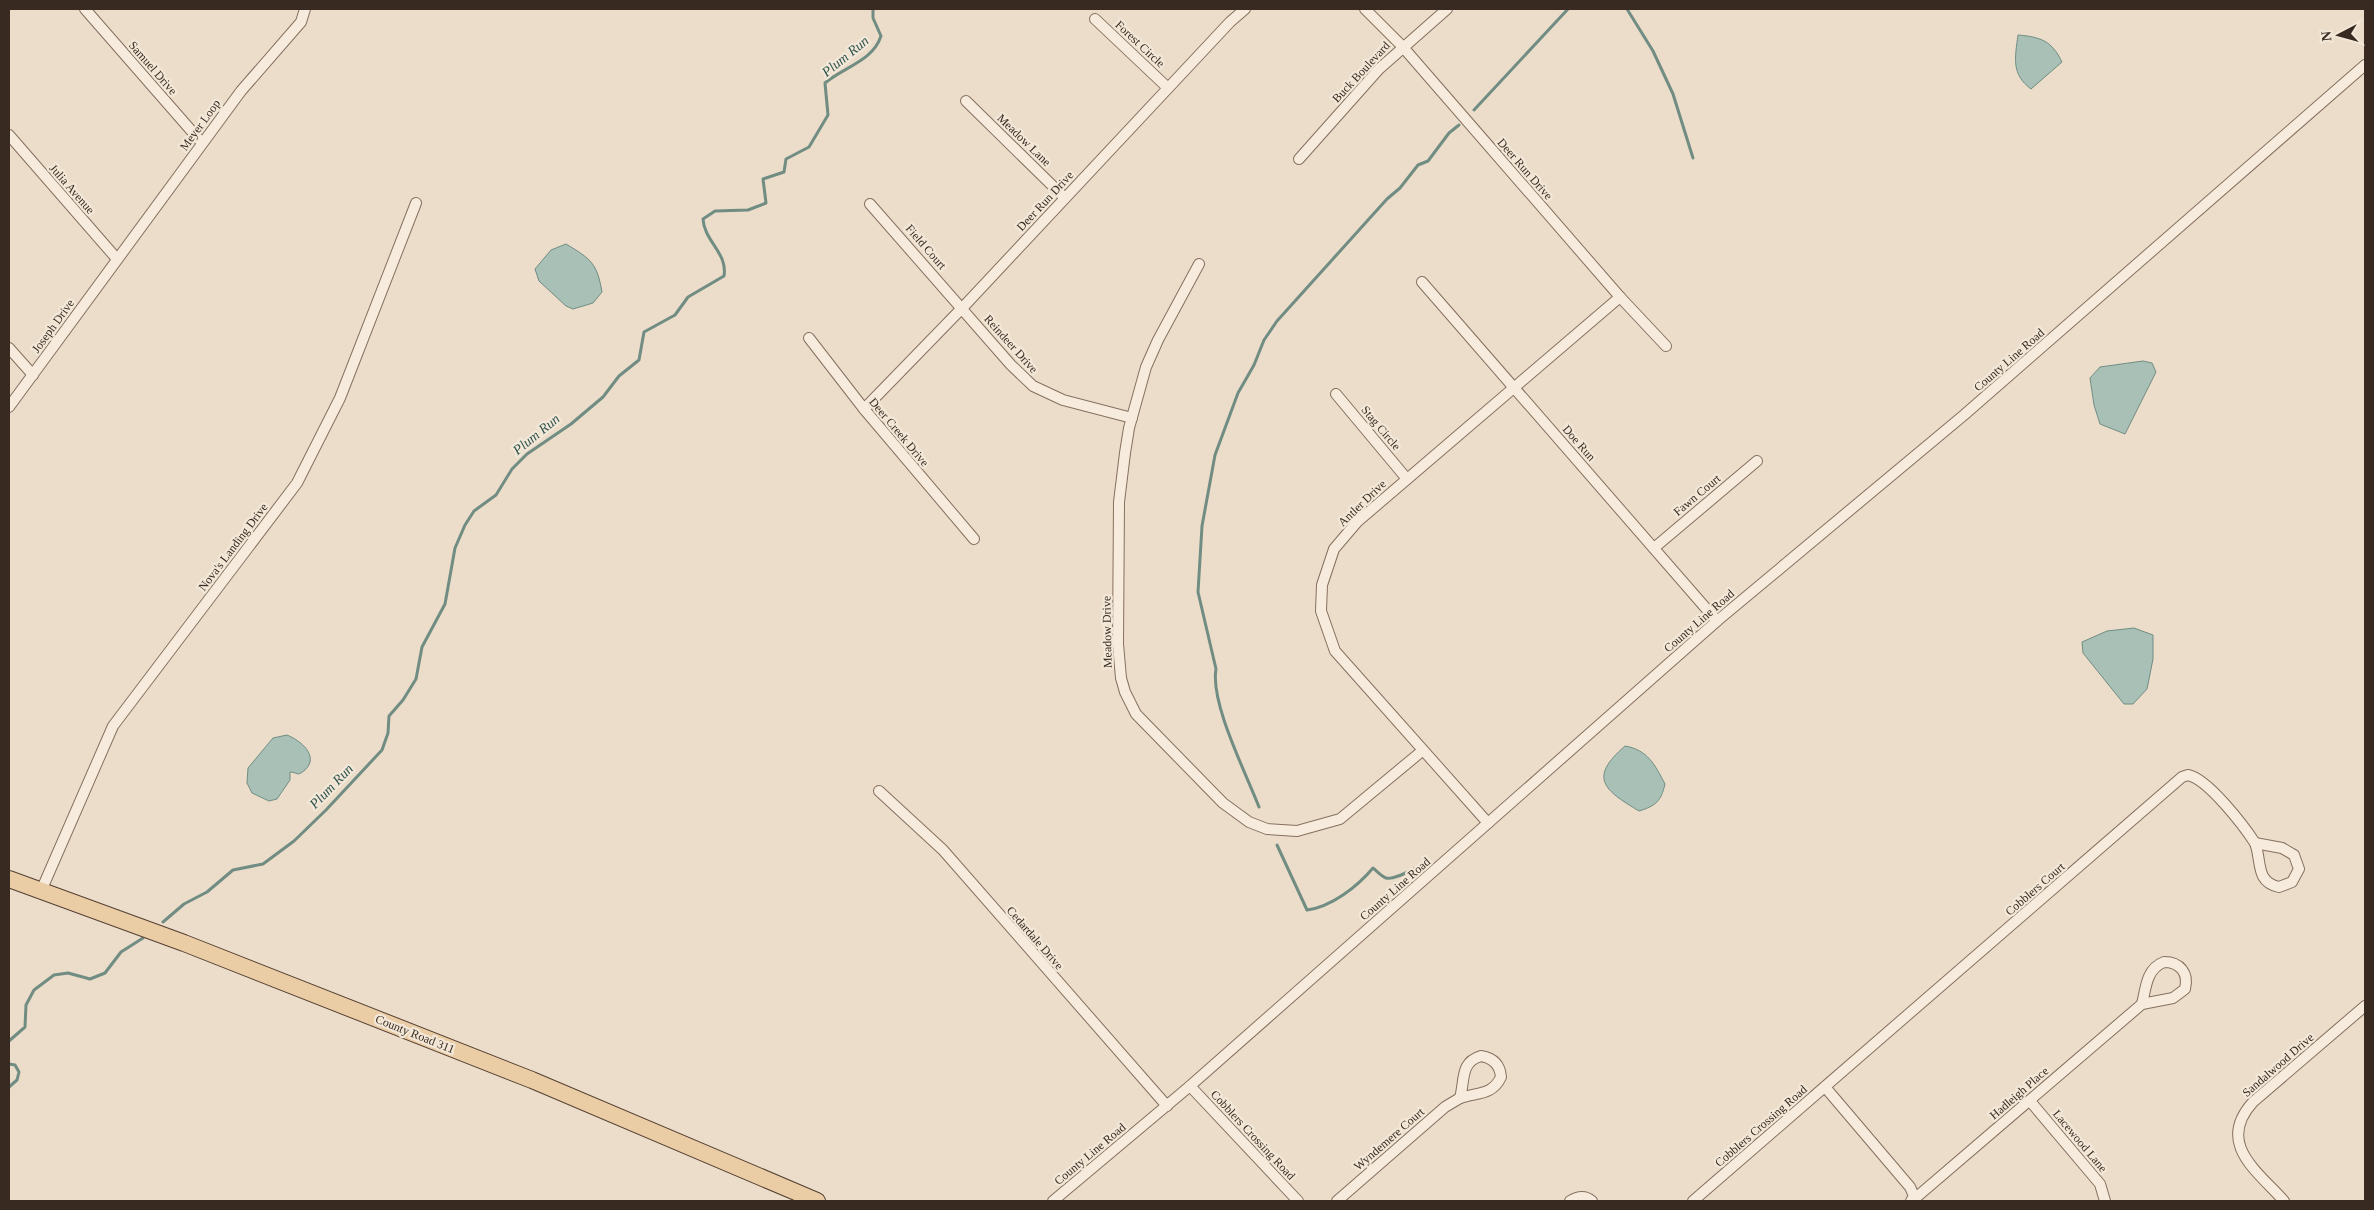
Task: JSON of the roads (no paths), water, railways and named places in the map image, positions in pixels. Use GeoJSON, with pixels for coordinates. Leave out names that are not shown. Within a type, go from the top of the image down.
{"type":"FeatureCollection","features":[{"type":"Feature","properties":{"kind":"main road","name":"County Road 311"},"geometry":{"type":"LineString","coordinates":[[9,879],[184,943],[532,1080],[817,1201]]}},
{"type":"Feature","properties":{"kind":"street","name":"Samuel Drive"},"geometry":{"type":"LineString","coordinates":[[85,9],[202,143]]}},
{"type":"Feature","properties":{"kind":"street","name":"Meyer Loop"},"geometry":{"type":"LineString","coordinates":[[117,259],[241,91],[301,22],[305,9]]}},
{"type":"Feature","properties":{"kind":"street","name":"Deer Run Drive"},"geometry":{"type":"LineString","coordinates":[[864,409],[962,308],[1230,22],[1245,9]]}},
{"type":"Feature","properties":{"kind":"street","name":"Deer Run Drive"},"geometry":{"type":"LineString","coordinates":[[1365,9],[1402,46],[1620,297],[1666,346]]}},
{"type":"Feature","properties":{"kind":"street","name":"Buck Boulevard"},"geometry":{"type":"LineString","coordinates":[[1299,159],[1379,69],[1402,46],[1446,9]]}},
{"type":"Feature","properties":{"kind":"street","name":"Forest Circle"},"geometry":{"type":"LineString","coordinates":[[1095,19],[1168,88]]}},
{"type":"Feature","properties":{"kind":"street","name":"County Line Road"},"geometry":{"type":"LineString","coordinates":[[1053,1201],[1190,1086],[1717,621],[1964,415],[2365,65]]}},
{"type":"Feature","properties":{"kind":"street","name":"Meadow Lane"},"geometry":{"type":"LineString","coordinates":[[966,101],[1065,198]]}},
{"type":"Feature","properties":{"kind":"street","name":"Julia Avenue"},"geometry":{"type":"LineString","coordinates":[[9,135],[117,259]]}},
{"type":"Feature","properties":{"kind":"street","name":"Nova's Landing Drive"},"geometry":{"type":"LineString","coordinates":[[41,891],[113,726],[297,483],[340,398],[416,203]]}},
{"type":"Feature","properties":{"kind":"street","name":"Field Court"},"geometry":{"type":"LineString","coordinates":[[870,204],[962,308]]}},
{"type":"Feature","properties":{"kind":"street","name":"Joseph Drive"},"geometry":{"type":"LineString","coordinates":[[9,407],[117,259]]}},
{"type":"Feature","properties":{"kind":"street","name":"Meadow Drive"},"geometry":{"type":"LineString","coordinates":[[1199,264],[1146,367],[1124,454],[1119,502],[1118,644],[1121,678],[1136,714],[1223,803],[1249,822],[1267,829],[1297,831],[1340,819],[1422,751]]}},
{"type":"Feature","properties":{"kind":"street","name":"Doe Run"},"geometry":{"type":"LineString","coordinates":[[1422,282],[1717,621]]}},
{"type":"Feature","properties":{"kind":"street","name":"Antler Drive"},"geometry":{"type":"LineString","coordinates":[[1488,823],[1335,651],[1321,611],[1322,585],[1334,549],[1357,522],[1620,297]]}},
{"type":"Feature","properties":{"kind":"street","name":"Reindeer Drive"},"geometry":{"type":"LineString","coordinates":[[962,308],[1011,365],[1033,386],[1063,400],[1132,418]]}},
{"type":"Feature","properties":{"kind":"street","name":"Deer Creek Drive"},"geometry":{"type":"LineString","coordinates":[[810,338],[864,409],[974,539]]}},
{"type":"Feature","properties":{"kind":"street"},"geometry":{"type":"LineString","coordinates":[[9,348],[33,375]]}},
{"type":"Feature","properties":{"kind":"street","name":"Stag Circle"},"geometry":{"type":"LineString","coordinates":[[1336,394],[1407,479]]}},
{"type":"Feature","properties":{"kind":"street","name":"Fawn Court"},"geometry":{"type":"LineString","coordinates":[[1654,548],[1757,462]]}},
{"type":"Feature","properties":{"kind":"street","name":"Cobblers Court"},"geometry":{"type":"LineString","coordinates":[[1825,1087],[2182,777],[2188,775],[2199,780],[2217,798],[2255,844],[2261,875],[2266,882],[2279,887],[2292,882],[2299,869],[2294,856],[2282,848],[2255,844]]}},
{"type":"Feature","properties":{"kind":"street","name":"Cedardale Drive"},"geometry":{"type":"LineString","coordinates":[[878,791],[943,850],[1167,1106]]}},
{"type":"Feature","properties":{"kind":"street"},"geometry":{"type":"LineString","coordinates":[[2170,962],[2182,969],[2186,975],[2186,982],[2180,994],[2174,998],[2142,1004],[2149,975],[2158,964],[2170,962]]}},
{"type":"Feature","properties":{"kind":"street","name":"Hadleigh Place"},"geometry":{"type":"LineString","coordinates":[[1912,1201],[2142,1004]]}},
{"type":"Feature","properties":{"kind":"street","name":"Sandalwood Drive"},"geometry":{"type":"LineString","coordinates":[[2284,1201],[2242,1152],[2237,1135],[2240,1118],[2253,1102],[2365,1006]]}},
{"type":"Feature","properties":{"kind":"street","name":"Wyndemere Court"},"geometry":{"type":"LineString","coordinates":[[1337,1201],[1445,1108],[1460,1098],[1484,1094],[1495,1087],[1501,1077],[1500,1070],[1493,1061],[1481,1056],[1469,1062],[1463,1073],[1460,1098]]}},
{"type":"Feature","properties":{"kind":"street","name":"Cobblers Crossing Road"},"geometry":{"type":"LineString","coordinates":[[1190,1086],[1298,1201]]}},
{"type":"Feature","properties":{"kind":"street","name":"Cobblers Crossing Road"},"geometry":{"type":"LineString","coordinates":[[1693,1201],[1825,1087],[1910,1187],[1914,1196],[1912,1201]]}},
{"type":"Feature","properties":{"kind":"street","name":"Lacewood Lane"},"geometry":{"type":"LineString","coordinates":[[2030,1101],[2100,1184],[2105,1201]]}},
{"type":"Feature","properties":{"kind":"street"},"geometry":{"type":"LineString","coordinates":[[1570,1201],[1584,1196],[1592,1201]]}},
{"type":"Feature","properties":{"kind":"waterway","name":"Plum Run"},"geometry":{"type":"LineString","coordinates":[[163,922],[184,904],[207,892],[233,870],[263,864],[294,841],[382,750],[388,733],[389,716],[403,700],[416,679],[422,647],[445,604],[455,548],[465,525],[474,511],[496,495],[512,469],[527,454],[571,424],[603,397],[619,376],[639,360],[644,332],[675,315],[688,297],[724,276],[723,260],[707,234],[703,219],[715,211],[748,210],[766,203],[763,179],[784,172],[786,159],[809,147],[828,115],[825,83],[865,58],[877,45],[881,36],[873,18],[873,9]]}},
{"type":"Feature","properties":{"kind":"waterway"},"geometry":{"type":"LineString","coordinates":[[1474,110],[1568,9]]}},
{"type":"Feature","properties":{"kind":"waterway"},"geometry":{"type":"LineString","coordinates":[[1627,9],[1653,51],[1673,94],[1693,158]]}},
{"type":"Feature","properties":{"kind":"waterway"},"geometry":{"type":"LineString","coordinates":[[1259,807],[1230,738],[1218,700],[1216,669],[1198,592],[1202,526],[1215,455],[1238,393],[1254,365],[1264,340],[1277,321],[1387,199],[1400,188],[1418,165],[1428,161],[1449,133],[1459,125]]}},
{"type":"Feature","properties":{"kind":"waterway"},"geometry":{"type":"LineString","coordinates":[[1277,845],[1307,910],[1325,905],[1343,895],[1373,868],[1384,877],[1390,878],[1430,862]]}},
{"type":"Feature","properties":{"kind":"waterway","name":"Plum Run"},"geometry":{"type":"LineString","coordinates":[[9,1041],[25,1027],[26,1005],[34,990],[54,975],[68,973],[90,979],[105,973],[121,952],[143,938]]}},
{"type":"Feature","properties":{"kind":"waterway","name":"Plum Run"},"geometry":{"type":"LineString","coordinates":[[9,1064],[15,1065],[19,1072],[17,1080],[9,1087]]}}]}
